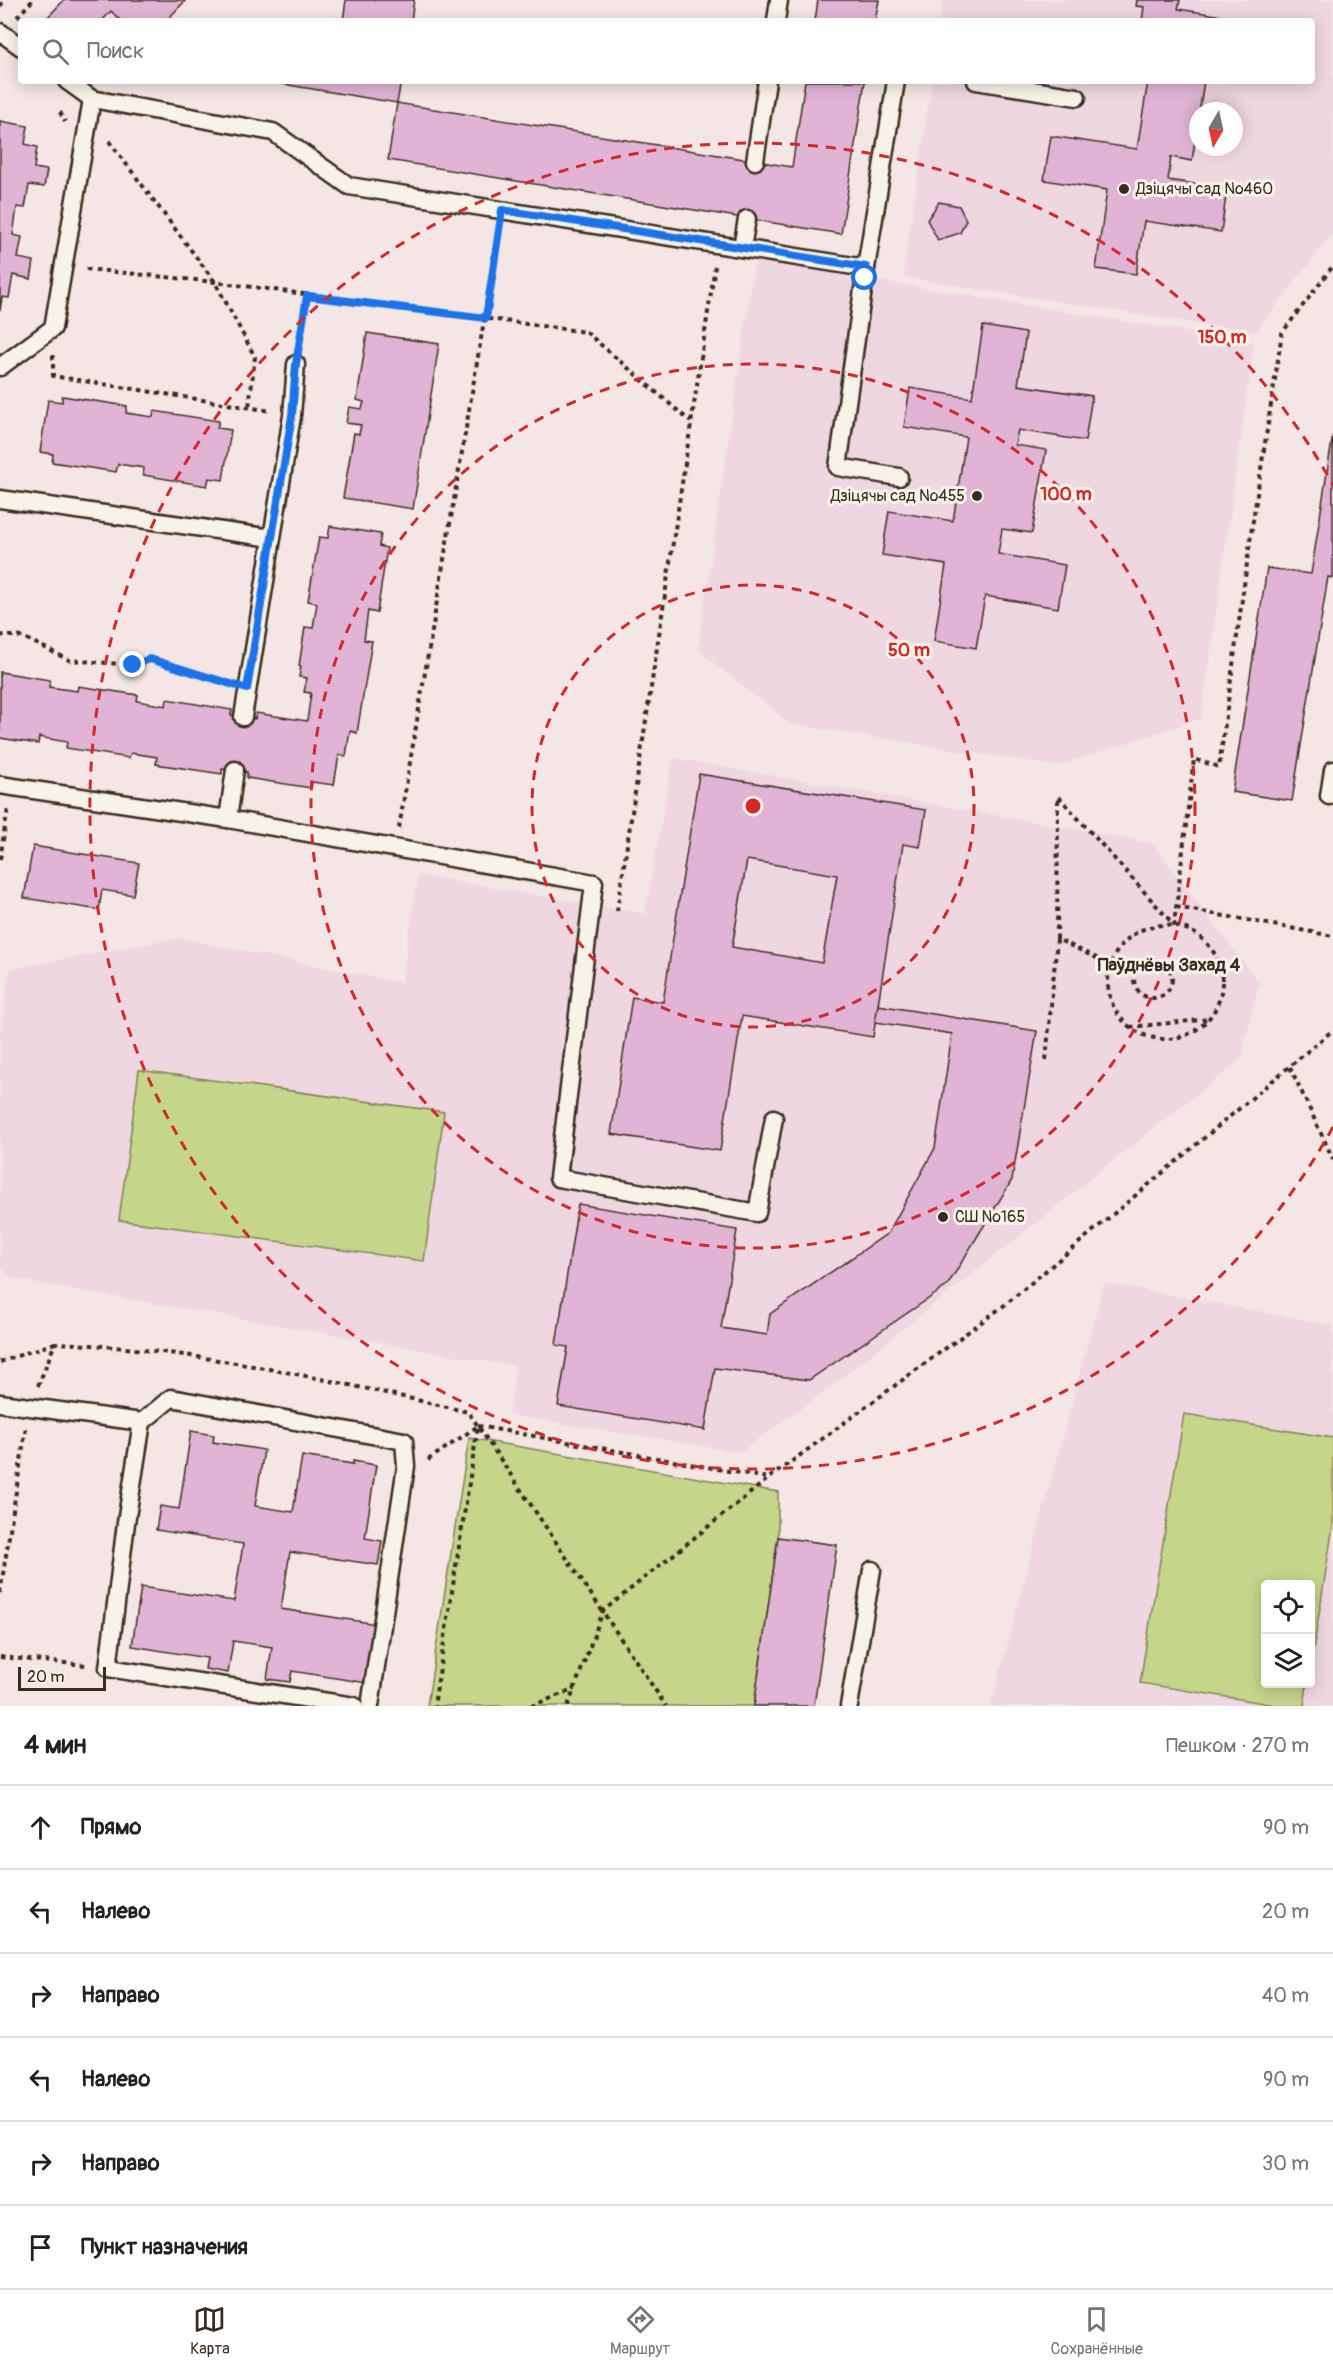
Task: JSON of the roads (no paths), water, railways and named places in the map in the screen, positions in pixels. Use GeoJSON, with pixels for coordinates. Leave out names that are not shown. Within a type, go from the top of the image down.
{"type":"FeatureCollection","features":[{"type":"Feature","properties":{"kind":"lane"},"geometry":{"type":"LineString","coordinates":[[776,18],[779,0]]}},
{"type":"Feature","properties":{"kind":"lane"},"geometry":{"type":"LineString","coordinates":[[0,32],[18,45]]}},
{"type":"Feature","properties":{"kind":"lane"},"geometry":{"type":"LineString","coordinates":[[71,84],[92,99],[273,132],[349,186],[866,267]]}},
{"type":"Feature","properties":{"kind":"lane"},"geometry":{"type":"LineString","coordinates":[[755,161],[767,84]]}},
{"type":"Feature","properties":{"kind":"lane"},"geometry":{"type":"LineString","coordinates":[[896,84],[866,267],[838,467],[899,477]]}},
{"type":"Feature","properties":{"kind":"lane"},"geometry":{"type":"LineString","coordinates":[[995,84],[1077,97]]}},
{"type":"Feature","properties":{"kind":"lane"},"geometry":{"type":"LineString","coordinates":[[0,367],[53,328],[92,99]]}},
{"type":"Feature","properties":{"kind":"lane"},"geometry":{"type":"LineString","coordinates":[[742,248],[747,219]]}},
{"type":"Feature","properties":{"kind":"lane"},"geometry":{"type":"LineString","coordinates":[[243,717],[292,416],[296,364]]}},
{"type":"Feature","properties":{"kind":"lane"},"geometry":{"type":"LineString","coordinates":[[0,499],[272,538]]}},
{"type":"Feature","properties":{"kind":"lane"},"geometry":{"type":"LineString","coordinates":[[228,819],[235,770]]}},
{"type":"Feature","properties":{"kind":"lane"},"geometry":{"type":"LineString","coordinates":[[1329,796],[1333,770]]}},
{"type":"Feature","properties":{"kind":"lane"},"geometry":{"type":"LineString","coordinates":[[5,786],[228,819],[594,883],[558,1178],[756,1213],[774,1118]]}},
{"type":"Feature","properties":{"kind":"lane"},"geometry":{"type":"LineString","coordinates":[[354,1706],[108,1668],[142,1422],[171,1398],[404,1440],[406,1466],[370,1706]]}},
{"type":"Feature","properties":{"kind":"lane"},"geometry":{"type":"LineString","coordinates":[[0,1402],[142,1422]]}},
{"type":"Feature","properties":{"kind":"lane"},"geometry":{"type":"LineString","coordinates":[[849,1706],[872,1570]]}},
{"type":"Feature","properties":{"kind":"place","name":"Дзіцячы сад №460"},"geometry":{"type":"Point","coordinates":[1124,189]}},
{"type":"Feature","properties":{"kind":"place","name":"Дзіцячы сад №455"},"geometry":{"type":"Point","coordinates":[977,496]}},
{"type":"Feature","properties":{"kind":"place","name":"СШ №165"},"geometry":{"type":"Point","coordinates":[943,1217]}},
{"type":"Feature","properties":{"kind":"district","name":"Паўднёвы Захад 4"},"geometry":{"type":"Point","coordinates":[1169,965]}}]}
